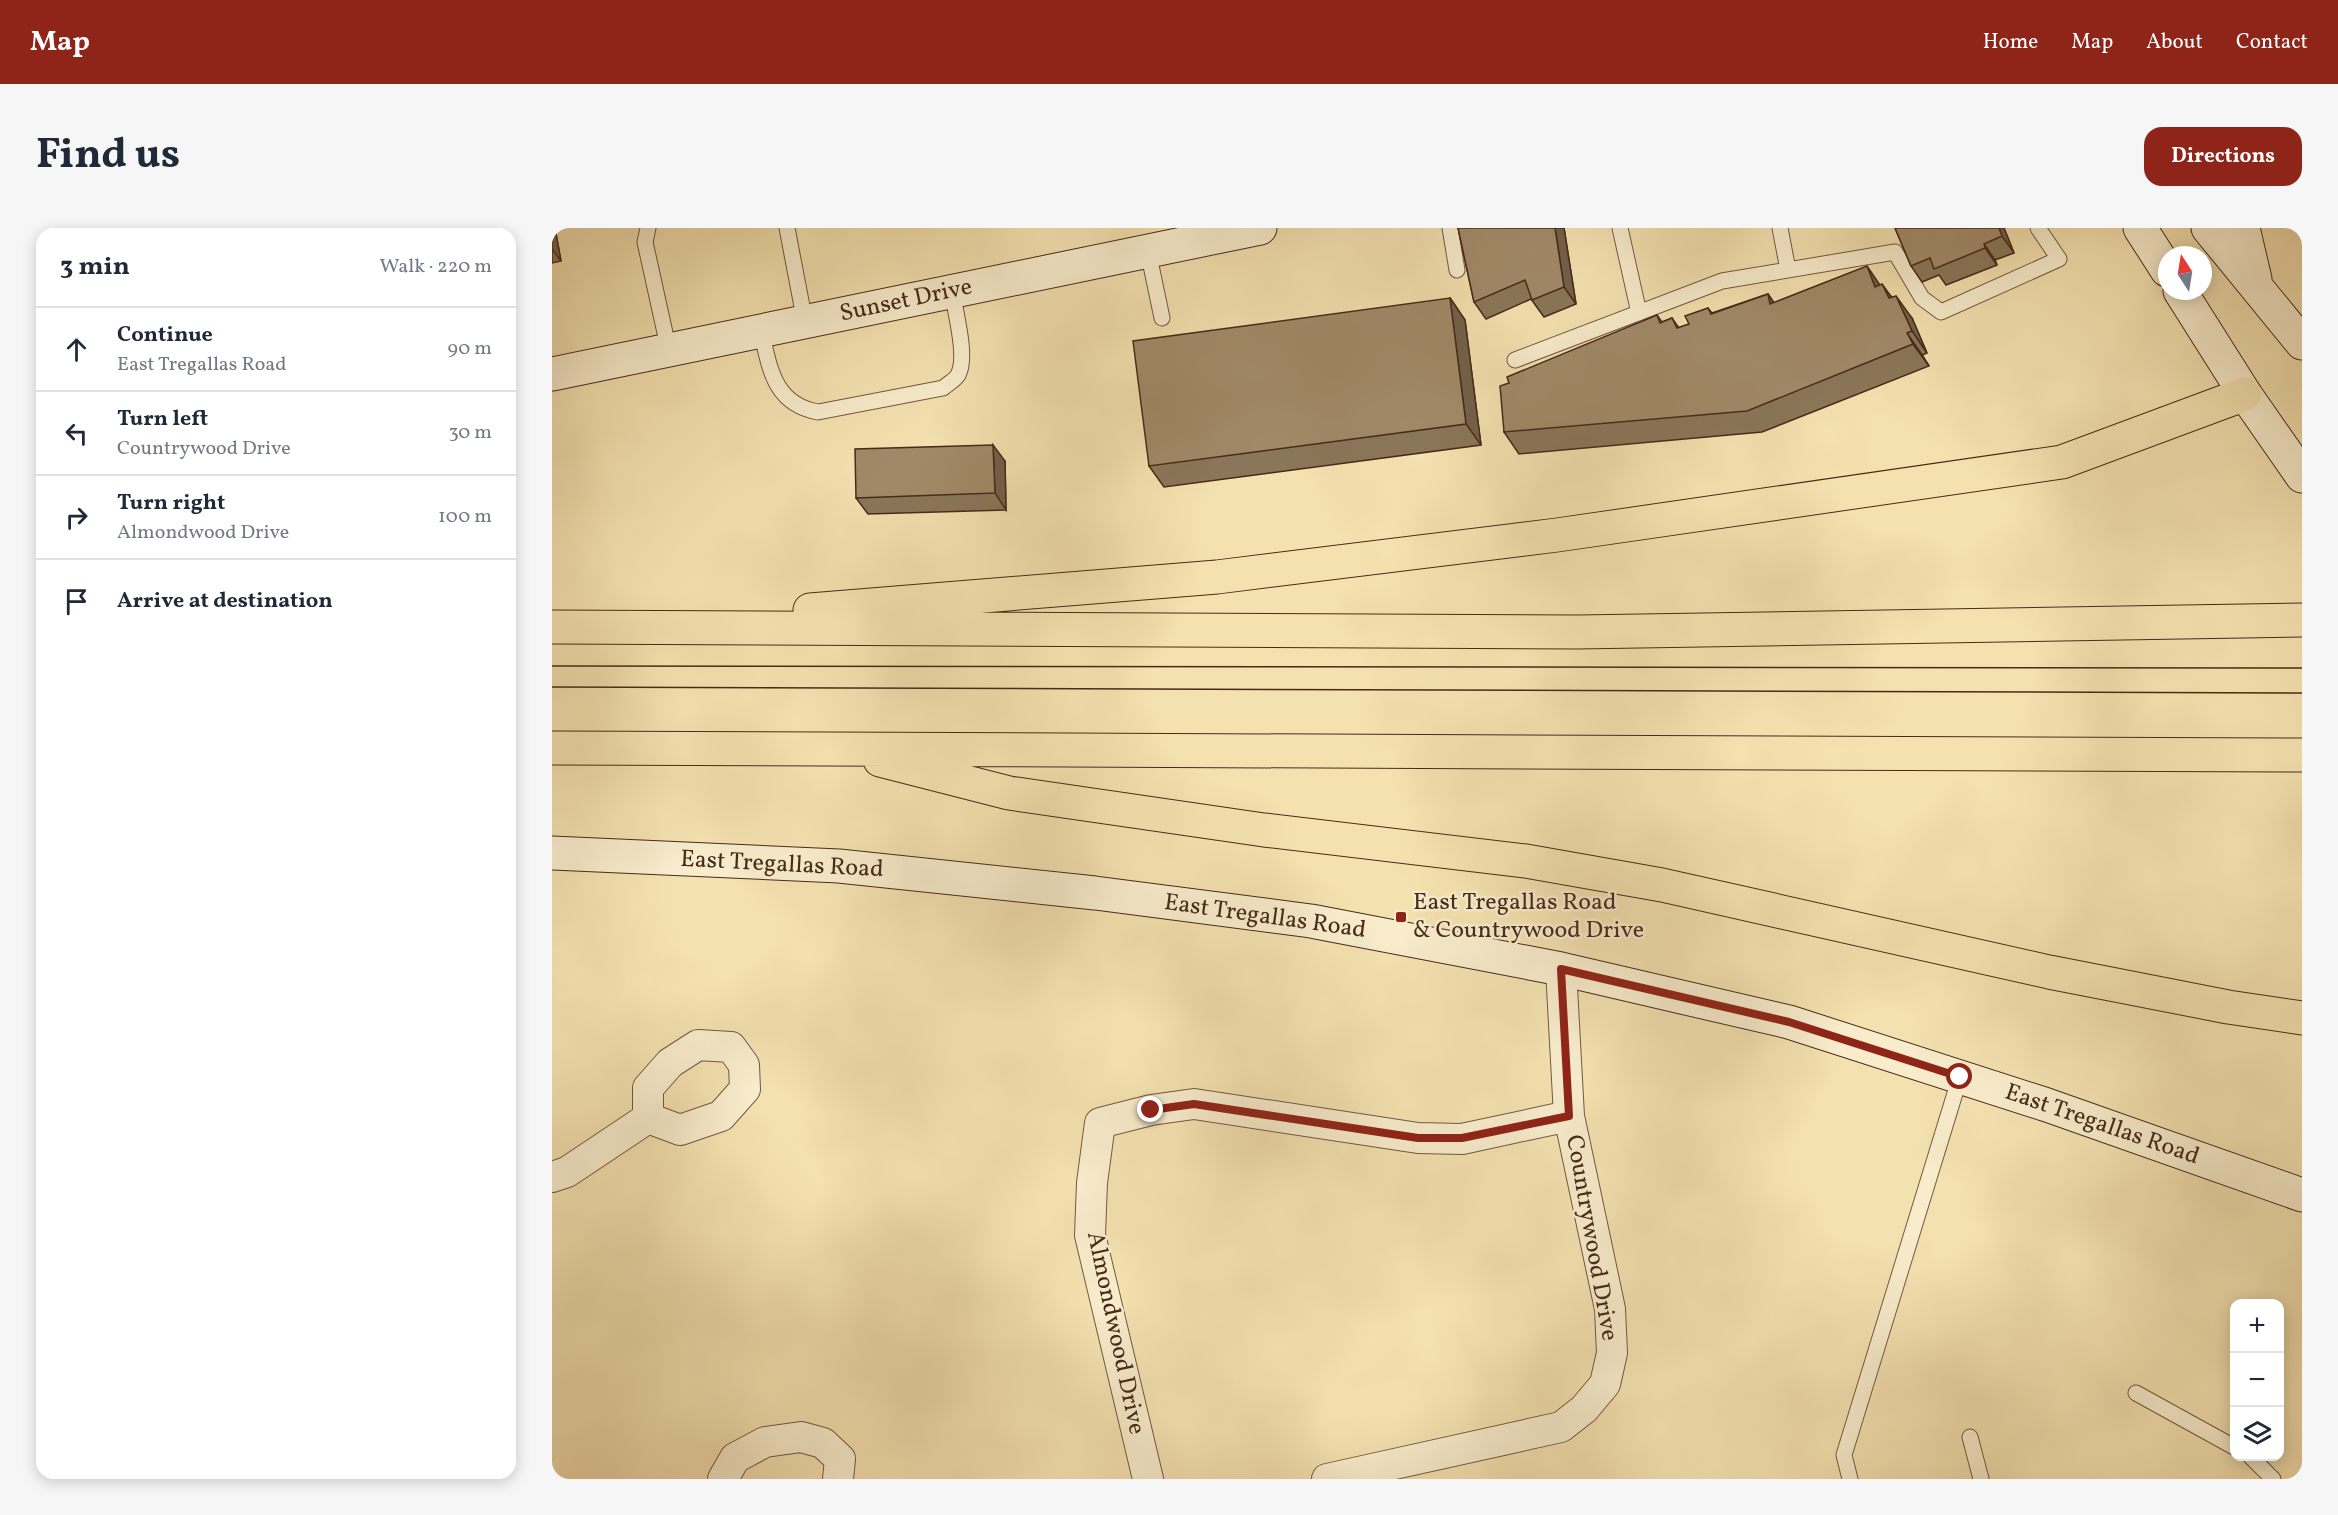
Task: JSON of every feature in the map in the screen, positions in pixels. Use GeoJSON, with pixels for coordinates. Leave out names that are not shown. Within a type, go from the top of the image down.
{"type":"FeatureCollection","features":[{"type":"Feature","properties":{"kind":"highway"},"geometry":{"type":"LineString","coordinates":[[599,628],[1217,577],[1592,530],[2062,462],[2245,394]]}},
{"type":"Feature","properties":{"kind":"highway"},"geometry":{"type":"LineString","coordinates":[[2058,624],[2302,601]]}},
{"type":"Feature","properties":{"kind":"highway"},"geometry":{"type":"LineString","coordinates":[[552,627],[1578,632],[2302,620]]}},
{"type":"Feature","properties":{"kind":"highway"},"geometry":{"type":"LineString","coordinates":[[552,747],[2302,755]]}},
{"type":"Feature","properties":{"kind":"highway"},"geometry":{"type":"LineString","coordinates":[[831,747],[1009,793],[1264,830],[1526,861],[1662,885],[2049,972],[2228,1008],[2302,1018]]}},
{"type":"Feature","properties":{"kind":"street","name":"Sunset Drive"},"geometry":{"type":"LineString","coordinates":[[552,374],[1260,228]]}},
{"type":"Feature","properties":{"kind":"street"},"geometry":{"type":"LineString","coordinates":[[2140,228],[2158,256]]}},
{"type":"Feature","properties":{"kind":"street"},"geometry":{"type":"LineString","coordinates":[[2208,228],[2302,343]]}},
{"type":"Feature","properties":{"kind":"street"},"geometry":{"type":"LineString","coordinates":[[2242,228],[2257,286]]}},
{"type":"Feature","properties":{"kind":"street"},"geometry":{"type":"LineString","coordinates":[[2186,300],[2245,394],[2302,476]]}},
{"type":"Feature","properties":{"kind":"street","name":"East Tregallas Road"},"geometry":{"type":"LineString","coordinates":[[552,853],[839,866],[1095,893],[1311,921],[1561,969],[1789,1022],[2047,1105],[2302,1195]]}},
{"type":"Feature","properties":{"kind":"street","name":"Countrywood Drive"},"geometry":{"type":"LineString","coordinates":[[1327,1479],[1560,1427],[1584,1409],[1605,1384],[1612,1353],[1610,1309],[1569,1116],[1561,969]]}},
{"type":"Feature","properties":{"kind":"street","name":"Almondwood Drive"},"geometry":{"type":"LineString","coordinates":[[1148,1479],[1090,1234],[1092,1183],[1100,1123],[1151,1110],[1194,1104],[1418,1138],[1462,1138],[1569,1116]]}},
{"type":"Feature","properties":{"kind":"street"},"geometry":{"type":"LineString","coordinates":[[552,1177],[567,1172],[648,1118]]}},
{"type":"Feature","properties":{"kind":"street"},"geometry":{"type":"LineString","coordinates":[[723,1479],[735,1458],[765,1442],[801,1437],[823,1443],[840,1460],[838,1479]]}},
{"type":"Feature","properties":{"kind":"lane"},"geometry":{"type":"LineString","coordinates":[[648,228],[645,242],[669,351]]}},
{"type":"Feature","properties":{"kind":"lane"},"geometry":{"type":"LineString","coordinates":[[787,228],[806,321]]}},
{"type":"Feature","properties":{"kind":"lane"},"geometry":{"type":"LineString","coordinates":[[1450,228],[1457,270]]}},
{"type":"Feature","properties":{"kind":"lane"},"geometry":{"type":"LineString","coordinates":[[1620,228],[1639,313]]}},
{"type":"Feature","properties":{"kind":"lane"},"geometry":{"type":"LineString","coordinates":[[1780,228],[1788,270]]}},
{"type":"Feature","properties":{"kind":"lane"},"geometry":{"type":"LineString","coordinates":[[1515,360],[1722,281],[1895,252],[1922,298],[1941,312],[2059,259],[2038,228]]}},
{"type":"Feature","properties":{"kind":"lane"},"geometry":{"type":"LineString","coordinates":[[1148,251],[1162,318]]}},
{"type":"Feature","properties":{"kind":"lane"},"geometry":{"type":"LineString","coordinates":[[761,331],[771,373],[788,399],[801,409],[818,412],[943,388],[957,376],[961,363],[960,336],[952,291]]}},
{"type":"Feature","properties":{"kind":"lane"},"geometry":{"type":"LineString","coordinates":[[1850,1479],[1844,1455],[1960,1077]]}},
{"type":"Feature","properties":{"kind":"lane"},"geometry":{"type":"LineString","coordinates":[[2136,1393],[2230,1444]]}},
{"type":"Feature","properties":{"kind":"lane"},"geometry":{"type":"LineString","coordinates":[[1970,1437],[1981,1479]]}},
{"type":"Feature","properties":{"kind":"lane"},"geometry":{"type":"LineString","coordinates":[[2255,1461],[2273,1479]]}},
{"type":"Feature","properties":{"kind":"building"},"geometry":{"type":"Polygon","coordinates":[[[1458,228],[1555,228],[1564,287],[1532,300],[1525,280],[1474,302],[1458,228]]]}},
{"type":"Feature","properties":{"kind":"building"},"geometry":{"type":"Polygon","coordinates":[[[1895,228],[1999,228],[2002,236],[1984,244],[1985,248],[1934,269],[1930,258],[1911,266],[1895,228]]]}},
{"type":"Feature","properties":{"kind":"building"},"geometry":{"type":"Polygon","coordinates":[[[1867,266],[1875,287],[1882,284],[1889,298],[1896,296],[1912,331],[1907,333],[1913,344],[1747,411],[1504,432],[1500,386],[1509,383],[1507,377],[1657,315],[1660,323],[1672,318],[1677,328],[1689,324],[1685,316],[1708,308],[1711,314],[1768,294],[1770,304],[1867,266]]]}},
{"type":"Feature","properties":{"kind":"building"},"geometry":{"type":"Polygon","coordinates":[[[1450,298],[1466,424],[1149,466],[1133,341],[1450,298]]]}},
{"type":"Feature","properties":{"kind":"building"},"geometry":{"type":"Polygon","coordinates":[[[993,445],[995,493],[856,498],[855,449],[993,445]]]}},
{"type":"Feature","properties":{"kind":"tram line"},"geometry":{"type":"LineString","coordinates":[[552,666],[2302,668]]}},
{"type":"Feature","properties":{"kind":"tram line"},"geometry":{"type":"LineString","coordinates":[[552,687],[2302,693]]}},
{"type":"Feature","properties":{"kind":"place","name":"East Tregallas Road & Countrywood Drive"},"geometry":{"type":"Point","coordinates":[1401,917]}},
{"type":"Feature","properties":{"kind":"route"},"geometry":{"type":"LineString","coordinates":[[1151,1110],[1194,1104],[1418,1138],[1462,1138],[1569,1116],[1561,969],[1789,1022],[1960,1077]]}}]}
